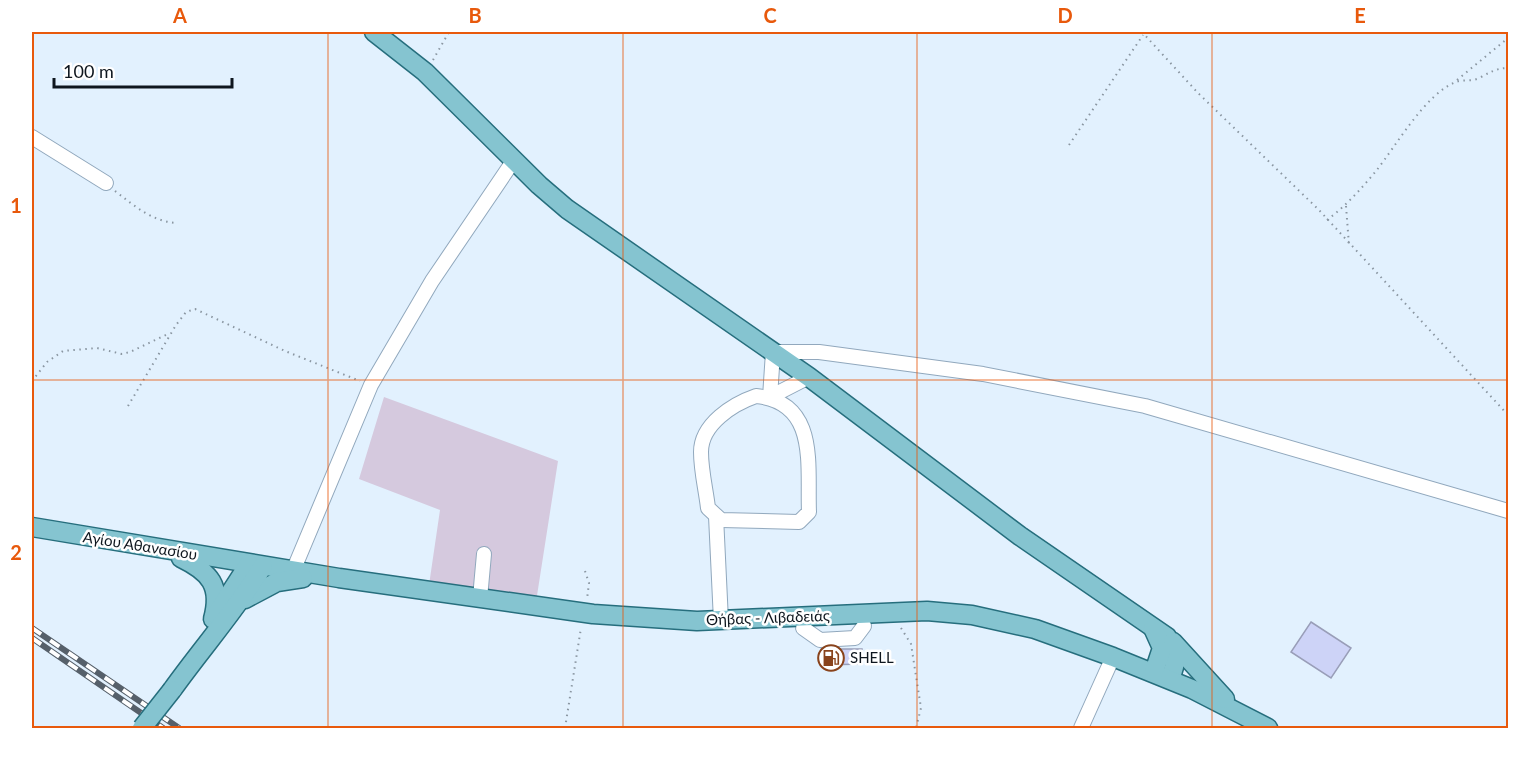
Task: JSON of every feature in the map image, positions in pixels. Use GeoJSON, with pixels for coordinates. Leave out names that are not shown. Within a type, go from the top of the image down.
{"type":"FeatureCollection","features":[{"type":"Feature","properties":{"kind":"main road"},"geometry":{"type":"LineString","coordinates":[[374,32],[425,72],[567,209],[808,376],[1001,522],[1159,632],[1213,689],[1248,717]]}},
{"type":"Feature","properties":{"kind":"main road","name":"Αγίου Αθανασίου"},"geometry":{"type":"LineString","coordinates":[[32,527],[256,565]]}},
{"type":"Feature","properties":{"kind":"main road"},"geometry":{"type":"LineString","coordinates":[[150,547],[179,557],[206,574],[217,597],[213,619],[204,644]]}},
{"type":"Feature","properties":{"kind":"main road"},"geometry":{"type":"LineString","coordinates":[[213,619],[256,565]]}},
{"type":"Feature","properties":{"kind":"main road"},"geometry":{"type":"LineString","coordinates":[[240,604],[256,565]]}},
{"type":"Feature","properties":{"kind":"main road","name":"Θήβας - Λιβαδειάς"},"geometry":{"type":"LineString","coordinates":[[256,565],[585,613],[661,620],[721,621],[927,611],[972,615],[1035,629],[1113,657],[1162,676],[1268,729]]}},
{"type":"Feature","properties":{"kind":"main road"},"geometry":{"type":"LineString","coordinates":[[142,729],[204,644],[250,595],[277,582],[322,577],[339,578]]}},
{"type":"Feature","properties":{"kind":"main road"},"geometry":{"type":"LineString","coordinates":[[1159,632],[1157,633],[1162,648],[1162,676]]}},
{"type":"Feature","properties":{"kind":"street"},"geometry":{"type":"LineString","coordinates":[[32,137],[106,183]]}},
{"type":"Feature","properties":{"kind":"street"},"geometry":{"type":"LineString","coordinates":[[294,571],[371,385],[404,325],[514,160]]}},
{"type":"Feature","properties":{"kind":"street"},"geometry":{"type":"LineString","coordinates":[[770,397],[773,352],[819,352],[983,374],[1145,406],[1509,511]]}},
{"type":"Feature","properties":{"kind":"street"},"geometry":{"type":"LineString","coordinates":[[770,397],[808,376]]}},
{"type":"Feature","properties":{"kind":"street"},"geometry":{"type":"LineString","coordinates":[[756,396],[770,397],[793,411],[802,423],[807,436],[809,512],[800,522],[721,520],[716,516],[708,508],[701,451],[704,438],[723,413],[740,401],[756,396]]}},
{"type":"Feature","properties":{"kind":"street"},"geometry":{"type":"LineString","coordinates":[[716,516],[721,621]]}},
{"type":"Feature","properties":{"kind":"street"},"geometry":{"type":"LineString","coordinates":[[480,598],[484,554]]}},
{"type":"Feature","properties":{"kind":"street"},"geometry":{"type":"LineString","coordinates":[[803,628],[820,640],[855,638],[864,626]]}},
{"type":"Feature","properties":{"kind":"street"},"geometry":{"type":"LineString","coordinates":[[1081,729],[1113,657]]}},
{"type":"Feature","properties":{"kind":"path"},"geometry":{"type":"LineString","coordinates":[[425,72],[449,32]]}},
{"type":"Feature","properties":{"kind":"path"},"geometry":{"type":"LineString","coordinates":[[1069,145],[1142,33],[1198,93],[1327,220],[1509,415]]}},
{"type":"Feature","properties":{"kind":"path"},"geometry":{"type":"LineString","coordinates":[[1327,220],[1346,206],[1377,170],[1420,111],[1509,38]]}},
{"type":"Feature","properties":{"kind":"path"},"geometry":{"type":"LineString","coordinates":[[1455,82],[1477,80],[1500,68],[1509,68]]}},
{"type":"Feature","properties":{"kind":"path"},"geometry":{"type":"LineString","coordinates":[[106,183],[143,212],[165,222],[178,223]]}},
{"type":"Feature","properties":{"kind":"path"},"geometry":{"type":"LineString","coordinates":[[1346,206],[1349,245]]}},
{"type":"Feature","properties":{"kind":"path"},"geometry":{"type":"LineString","coordinates":[[128,406],[171,333],[186,312],[195,309],[285,351],[371,385]]}},
{"type":"Feature","properties":{"kind":"path"},"geometry":{"type":"LineString","coordinates":[[32,381],[47,362],[63,351],[97,348],[122,354],[171,333]]}},
{"type":"Feature","properties":{"kind":"path"},"geometry":{"type":"LineString","coordinates":[[565,729],[589,584],[585,571]]}},
{"type":"Feature","properties":{"kind":"path"},"geometry":{"type":"LineString","coordinates":[[890,613],[911,644],[921,715],[916,729]]}},
{"type":"Feature","properties":{"kind":"shaded area"},"geometry":{"type":"Polygon","coordinates":[[[384,397],[558,461],[536,602],[429,585],[440,510],[359,479],[384,397]]]}},
{"type":"Feature","properties":{"kind":"building"},"geometry":{"type":"Polygon","coordinates":[[[1311,622],[1351,648],[1331,678],[1291,652],[1311,622]]]}},
{"type":"Feature","properties":{"kind":"building"},"geometry":{"type":"Polygon","coordinates":[[[821,635],[838,635],[838,649],[862,649],[862,664],[822,665],[821,635]]]}},
{"type":"Feature","properties":{"kind":"railway"},"geometry":{"type":"LineString","coordinates":[[32,628],[179,728]]}},
{"type":"Feature","properties":{"kind":"railway"},"geometry":{"type":"LineString","coordinates":[[32,638],[163,728]]}},
{"type":"Feature","properties":{"kind":"place","name":"SHELL"},"geometry":{"type":"Point","coordinates":[831,658]}}]}
